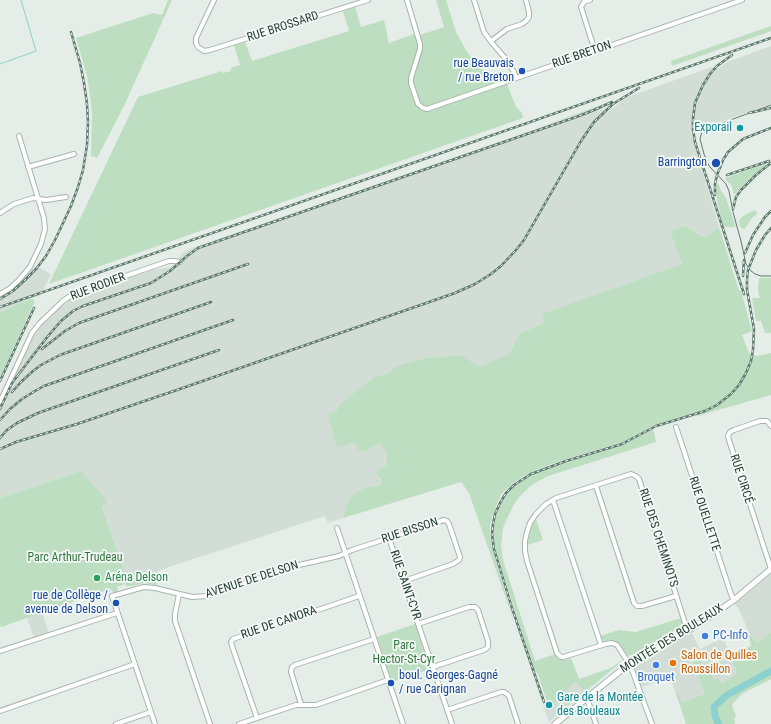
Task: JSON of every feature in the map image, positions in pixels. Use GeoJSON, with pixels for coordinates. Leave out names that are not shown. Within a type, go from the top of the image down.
{"type":"FeatureCollection","features":[{"type":"Feature","properties":{"kind":"street","name":"RUE BROSSARD"},"geometry":{"type":"LineString","coordinates":[[214,0],[196,38],[197,45],[204,51],[368,0]]}},
{"type":"Feature","properties":{"kind":"street"},"geometry":{"type":"LineString","coordinates":[[346,0],[348,6]]}},
{"type":"Feature","properties":{"kind":"street","name":"RUE BRETON"},"geometry":{"type":"LineString","coordinates":[[407,0],[420,44],[411,81],[418,103],[423,108],[427,109],[742,0]]}},
{"type":"Feature","properties":{"kind":"street"},"geometry":{"type":"LineString","coordinates":[[474,0],[483,30],[505,58],[516,78]]}},
{"type":"Feature","properties":{"kind":"street"},"geometry":{"type":"LineString","coordinates":[[491,40],[507,29],[522,24],[526,21],[529,17],[526,0]]}},
{"type":"Feature","properties":{"kind":"street"},"geometry":{"type":"LineString","coordinates":[[590,0],[584,2],[581,8],[595,51]]}},
{"type":"Feature","properties":{"kind":"street"},"geometry":{"type":"LineString","coordinates":[[0,294],[14,285],[24,275],[33,262],[41,244],[45,229],[45,223],[19,136]]}},
{"type":"Feature","properties":{"kind":"street"},"geometry":{"type":"LineString","coordinates":[[28,167],[74,154]]}},
{"type":"Feature","properties":{"kind":"street"},"geometry":{"type":"LineString","coordinates":[[0,213],[14,204],[33,198],[46,200],[66,197]]}},
{"type":"Feature","properties":{"kind":"street","name":"RUE RODIER"},"geometry":{"type":"LineString","coordinates":[[0,402],[32,333],[62,301],[73,294],[169,261],[180,262]]}},
{"type":"Feature","properties":{"kind":"street","name":"RUE CIRCÉ"},"geometry":{"type":"LineString","coordinates":[[771,426],[767,421],[760,421],[734,430],[730,432],[728,436],[771,569]]}},
{"type":"Feature","properties":{"kind":"street","name":"RUE OUELLETTE"},"geometry":{"type":"LineString","coordinates":[[676,427],[734,600]]}},
{"type":"Feature","properties":{"kind":"street","name":"RUE DES CHEMINOTS"},"geometry":{"type":"LineString","coordinates":[[629,664],[619,647],[615,644],[609,643],[563,658],[556,650],[527,561],[525,546],[527,532],[533,518],[539,510],[553,500],[631,474],[638,477],[685,623],[689,630]]}},
{"type":"Feature","properties":{"kind":"street"},"geometry":{"type":"LineString","coordinates":[[596,486],[634,603],[637,606],[642,606],[676,596]]}},
{"type":"Feature","properties":{"kind":"street"},"geometry":{"type":"LineString","coordinates":[[553,500],[601,646]]}},
{"type":"Feature","properties":{"kind":"street","name":"RUE BISSON"},"geometry":{"type":"LineString","coordinates":[[345,553],[350,550],[445,520],[449,524],[460,557],[459,560],[453,564],[404,581]]}},
{"type":"Feature","properties":{"kind":"street"},"geometry":{"type":"LineString","coordinates":[[336,528],[388,680],[401,724]]}},
{"type":"Feature","properties":{"kind":"street","name":"RUE SAINT-CYR"},"geometry":{"type":"LineString","coordinates":[[389,538],[452,724]]}},
{"type":"Feature","properties":{"kind":"street","name":"AVENUE DE DELSON"},"geometry":{"type":"LineString","coordinates":[[117,613],[112,596],[144,587],[155,588],[196,598],[207,596],[299,565],[339,556],[345,553]]}},
{"type":"Feature","properties":{"kind":"street","name":"MONTÉE DES BOULEAUX"},"geometry":{"type":"LineString","coordinates":[[555,724],[629,664],[714,614],[734,600],[771,569]]}},
{"type":"Feature","properties":{"kind":"street"},"geometry":{"type":"LineString","coordinates":[[178,594],[175,621],[210,724]]}},
{"type":"Feature","properties":{"kind":"street","name":"RUE DE CANORA"},"geometry":{"type":"LineString","coordinates":[[257,718],[232,646],[233,639],[360,596]]}},
{"type":"Feature","properties":{"kind":"street"},"geometry":{"type":"LineString","coordinates":[[418,624],[468,607],[473,606],[478,610],[488,641],[487,648],[433,667]]}},
{"type":"Feature","properties":{"kind":"street"},"geometry":{"type":"LineString","coordinates":[[0,651],[117,613],[155,724]]}},
{"type":"Feature","properties":{"kind":"street"},"geometry":{"type":"LineString","coordinates":[[301,704],[291,672],[292,667],[374,639]]}},
{"type":"Feature","properties":{"kind":"street"},"geometry":{"type":"LineString","coordinates":[[0,711],[134,664]]}},
{"type":"Feature","properties":{"kind":"street"},"geometry":{"type":"LineString","coordinates":[[629,664],[652,724]]}},
{"type":"Feature","properties":{"kind":"street"},"geometry":{"type":"LineString","coordinates":[[239,724],[296,705],[316,705],[388,680]]}},
{"type":"Feature","properties":{"kind":"street"},"geometry":{"type":"LineString","coordinates":[[447,710],[504,692],[508,696],[518,724]]}},
{"type":"Feature","properties":{"kind":"street"},"geometry":{"type":"LineString","coordinates":[[586,699],[596,724]]}},
{"type":"Feature","properties":{"kind":"street"},"geometry":{"type":"LineString","coordinates":[[116,724],[151,712]]}},
{"type":"Feature","properties":{"kind":"shaded area"},"geometry":{"type":"Polygon","coordinates":[[[771,46],[771,104],[691,132],[720,230],[716,229],[707,238],[685,226],[670,231],[682,264],[543,314],[544,323],[520,333],[509,354],[480,368],[460,355],[426,358],[397,366],[388,374],[376,376],[355,442],[367,451],[377,444],[381,445],[387,453],[387,465],[381,485],[364,488],[348,502],[343,518],[328,523],[325,516],[172,566],[128,583],[102,506],[81,471],[0,498],[0,407],[33,337],[39,328],[57,310],[71,299],[78,295],[153,270],[172,267],[184,251],[530,131],[597,106],[599,111],[602,109],[607,113],[627,97],[712,67],[718,69],[727,62],[771,46]]]}},
{"type":"Feature","properties":{"kind":"shaded area"},"geometry":{"type":"Polygon","coordinates":[[[36,266],[51,274],[41,295],[0,313],[0,297],[21,282],[36,266]]]}},
{"type":"Feature","properties":{"kind":"shaded area"},"geometry":{"type":"Polygon","coordinates":[[[771,574],[771,632],[757,643],[750,635],[738,607],[734,605],[771,574]]]}},
{"type":"Feature","properties":{"kind":"shaded area"},"geometry":{"type":"Polygon","coordinates":[[[42,612],[49,633],[34,638],[27,618],[42,612]]]}},
{"type":"Feature","properties":{"kind":"shaded area"},"geometry":{"type":"Polygon","coordinates":[[[692,633],[700,649],[723,638],[738,671],[734,677],[724,684],[714,680],[708,665],[703,667],[699,657],[693,662],[704,693],[699,700],[693,703],[679,703],[670,677],[642,687],[634,669],[635,666],[660,650],[692,633]]]}},
{"type":"Feature","properties":{"kind":"shaded area"},"geometry":{"type":"Polygon","coordinates":[[[576,682],[585,692],[549,722],[543,705],[549,701],[554,703],[576,682]]]}},
{"type":"Feature","properties":{"kind":"green space"},"geometry":{"type":"Polygon","coordinates":[[[168,0],[172,0],[123,108],[97,158],[91,156],[92,113],[90,95],[87,76],[76,38],[153,13],[162,15],[168,0]]]}},
{"type":"Feature","properties":{"kind":"green space"},"geometry":{"type":"Polygon","coordinates":[[[436,0],[446,0],[456,32],[467,52],[494,83],[425,107],[420,103],[414,87],[413,77],[422,48],[420,35],[444,27],[436,0]]]}},
{"type":"Feature","properties":{"kind":"green space"},"geometry":{"type":"Polygon","coordinates":[[[355,7],[361,27],[384,20],[389,43],[414,34],[418,47],[408,80],[416,105],[422,111],[429,111],[507,84],[516,107],[522,113],[523,118],[49,284],[138,97],[222,71],[223,73],[231,71],[231,68],[240,65],[234,45],[245,42],[252,61],[349,31],[343,11],[355,7]]]}},
{"type":"Feature","properties":{"kind":"green space"},"geometry":{"type":"Polygon","coordinates":[[[771,26],[771,31],[672,66],[671,61],[771,26]]]}},
{"type":"Feature","properties":{"kind":"green space"},"geometry":{"type":"Polygon","coordinates":[[[766,163],[766,165],[734,194],[732,186],[725,179],[726,178],[766,163]]]}},
{"type":"Feature","properties":{"kind":"green space"},"geometry":{"type":"Polygon","coordinates":[[[718,184],[726,198],[736,227],[723,227],[717,199],[716,187],[718,184]]]}},
{"type":"Feature","properties":{"kind":"green space"},"geometry":{"type":"Polygon","coordinates":[[[755,210],[757,214],[744,229],[742,229],[739,222],[740,219],[755,210]]]}},
{"type":"Feature","properties":{"kind":"green space"},"geometry":{"type":"Polygon","coordinates":[[[685,226],[706,238],[716,229],[720,230],[739,291],[741,291],[752,331],[742,335],[749,353],[757,356],[771,353],[771,395],[697,416],[695,413],[652,426],[626,441],[538,469],[512,484],[503,492],[498,501],[490,525],[490,535],[514,622],[469,493],[461,482],[343,518],[348,502],[354,494],[364,488],[381,485],[382,479],[376,472],[387,465],[387,453],[381,445],[377,444],[367,451],[358,450],[355,442],[337,448],[328,414],[337,411],[339,405],[376,376],[388,374],[396,366],[426,358],[460,355],[480,367],[509,354],[520,333],[544,323],[542,314],[682,264],[670,231],[685,226]]]}},
{"type":"Feature","properties":{"kind":"green space"},"geometry":{"type":"Polygon","coordinates":[[[771,278],[771,333],[765,333],[761,321],[756,321],[752,298],[760,298],[758,286],[759,279],[771,278]]]}},
{"type":"Feature","properties":{"kind":"green space"},"geometry":{"type":"Polygon","coordinates":[[[32,299],[35,301],[0,377],[0,313],[32,299]]]}},
{"type":"Feature","properties":{"kind":"green space"},"geometry":{"type":"Polygon","coordinates":[[[653,429],[656,442],[548,476],[533,484],[516,501],[503,528],[501,545],[503,560],[535,661],[555,654],[561,660],[571,658],[579,679],[611,668],[622,660],[585,692],[576,682],[554,703],[552,701],[550,703],[549,701],[547,702],[538,674],[534,670],[496,552],[493,535],[495,517],[499,507],[514,486],[531,475],[619,446],[653,429]]]}},
{"type":"Feature","properties":{"kind":"green space","name":"Parc Arthur-Trudeau"},"geometry":{"type":"Polygon","coordinates":[[[81,471],[107,501],[102,507],[128,583],[152,574],[157,585],[144,583],[126,586],[125,584],[117,587],[118,590],[116,592],[113,592],[110,589],[1,627],[0,498],[81,471]]]}},
{"type":"Feature","properties":{"kind":"green space"},"geometry":{"type":"Polygon","coordinates":[[[536,519],[543,540],[527,545],[531,528],[536,519]]]}},
{"type":"Feature","properties":{"kind":"green space"},"geometry":{"type":"Polygon","coordinates":[[[681,618],[683,623],[674,631],[634,654],[627,656],[621,646],[616,642],[612,640],[604,641],[600,636],[619,630],[636,632],[681,618]]]}},
{"type":"Feature","properties":{"kind":"green space","name":"Parc Hector-St-Cyr"},"geometry":{"type":"Polygon","coordinates":[[[415,624],[430,669],[392,682],[377,637],[415,624]]]}},
{"type":"Feature","properties":{"kind":"green space"},"geometry":{"type":"Polygon","coordinates":[[[771,632],[771,679],[742,694],[733,703],[732,706],[736,716],[734,719],[735,724],[723,724],[717,719],[717,708],[714,705],[712,708],[716,724],[686,724],[676,693],[678,693],[682,703],[703,695],[704,692],[693,662],[699,657],[703,667],[708,665],[714,680],[718,678],[721,683],[724,683],[737,673],[731,656],[751,646],[749,635],[757,643],[771,632]]]}},
{"type":"Feature","properties":{"kind":"waterway"},"geometry":{"type":"LineString","coordinates":[[0,64],[36,51],[21,0]]}},
{"type":"Feature","properties":{"kind":"waterway"},"geometry":{"type":"LineString","coordinates":[[719,724],[715,716],[714,707],[727,695],[771,671]]}},
{"type":"Feature","properties":{"kind":"tram line"},"geometry":{"type":"LineString","coordinates":[[771,105],[706,129],[702,131],[700,139],[709,166],[726,184],[729,191],[746,264],[755,274],[761,276],[771,276]]}},
{"type":"Feature","properties":{"kind":"railway"},"geometry":{"type":"LineString","coordinates":[[0,299],[13,291],[25,280],[46,256],[71,206],[83,170],[87,145],[87,104],[80,63],[71,32]]}},
{"type":"Feature","properties":{"kind":"railway"},"geometry":{"type":"LineString","coordinates":[[0,307],[771,38]]}},
{"type":"Feature","properties":{"kind":"railway"},"geometry":{"type":"LineString","coordinates":[[732,55],[717,66],[703,85],[695,103],[693,130],[695,142],[744,294]]}},
{"type":"Feature","properties":{"kind":"railway"},"geometry":{"type":"LineString","coordinates":[[0,449],[16,442],[77,424],[177,390],[455,293],[475,284],[501,266],[524,240],[581,141],[594,122],[613,104],[639,88]]}},
{"type":"Feature","properties":{"kind":"railway"},"geometry":{"type":"LineString","coordinates":[[18,375],[48,336],[61,321],[73,311],[83,306],[151,283],[170,271],[198,248],[579,116],[612,102]]}},
{"type":"Feature","properties":{"kind":"railway"},"geometry":{"type":"LineString","coordinates":[[749,113],[771,108]]}},
{"type":"Feature","properties":{"kind":"railway"},"geometry":{"type":"LineString","coordinates":[[715,195],[717,175],[728,152],[743,139],[771,128]]}},
{"type":"Feature","properties":{"kind":"railway"},"geometry":{"type":"LineString","coordinates":[[727,175],[769,161]]}},
{"type":"Feature","properties":{"kind":"railway"},"geometry":{"type":"LineString","coordinates":[[733,209],[736,197],[741,190],[771,163]]}},
{"type":"Feature","properties":{"kind":"railway"},"geometry":{"type":"LineString","coordinates":[[745,253],[753,235],[771,211]]}},
{"type":"Feature","properties":{"kind":"railway"},"geometry":{"type":"LineString","coordinates":[[544,702],[512,608],[494,549],[492,534],[493,524],[495,514],[500,503],[506,493],[514,485],[531,474],[566,461],[622,444],[656,426],[705,411],[717,405],[731,394],[739,385],[746,373],[751,361],[753,350],[754,329],[747,290],[748,270],[756,250],[771,228]]}},
{"type":"Feature","properties":{"kind":"railway"},"geometry":{"type":"LineString","coordinates":[[743,276],[744,260]]}},
{"type":"Feature","properties":{"kind":"railway"},"geometry":{"type":"LineString","coordinates":[[42,349],[65,331],[79,323],[248,264]]}},
{"type":"Feature","properties":{"kind":"railway"},"geometry":{"type":"LineString","coordinates":[[12,392],[33,371],[60,355],[211,302]]}},
{"type":"Feature","properties":{"kind":"railway"},"geometry":{"type":"LineString","coordinates":[[0,381],[34,308]]}},
{"type":"Feature","properties":{"kind":"railway"},"geometry":{"type":"LineString","coordinates":[[0,420],[22,399],[44,386],[233,320]]}},
{"type":"Feature","properties":{"kind":"railway"},"geometry":{"type":"LineString","coordinates":[[0,438],[7,430],[17,423],[38,413],[219,350]]}},
{"type":"Feature","properties":{"kind":"railway"},"geometry":{"type":"LineString","coordinates":[[0,409],[12,383],[21,371]]}},
{"type":"Feature","properties":{"kind":"place","name":"rue Beauvais / rue Breton"},"geometry":{"type":"Point","coordinates":[522,71]}},
{"type":"Feature","properties":{"kind":"place","name":"Exporail"},"geometry":{"type":"Point","coordinates":[740,128]}},
{"type":"Feature","properties":{"kind":"place","name":"Barrington"},"geometry":{"type":"Point","coordinates":[716,163]}},
{"type":"Feature","properties":{"kind":"place","name":"Aréna Delson"},"geometry":{"type":"Point","coordinates":[97,578]}},
{"type":"Feature","properties":{"kind":"place","name":"rue de Collège / avenue de Delson"},"geometry":{"type":"Point","coordinates":[116,603]}},
{"type":"Feature","properties":{"kind":"place","name":"PC-Info"},"geometry":{"type":"Point","coordinates":[705,636]}},
{"type":"Feature","properties":{"kind":"place","name":"Salon de Quilles Roussillon"},"geometry":{"type":"Point","coordinates":[673,663]}},
{"type":"Feature","properties":{"kind":"place","name":"Broquet"},"geometry":{"type":"Point","coordinates":[656,665]}},
{"type":"Feature","properties":{"kind":"place","name":"boul. Georges-Gagné / rue Carignan"},"geometry":{"type":"Point","coordinates":[391,683]}},
{"type":"Feature","properties":{"kind":"place","name":"Gare de la Montée des Bouleaux"},"geometry":{"type":"Point","coordinates":[549,705]}}]}
